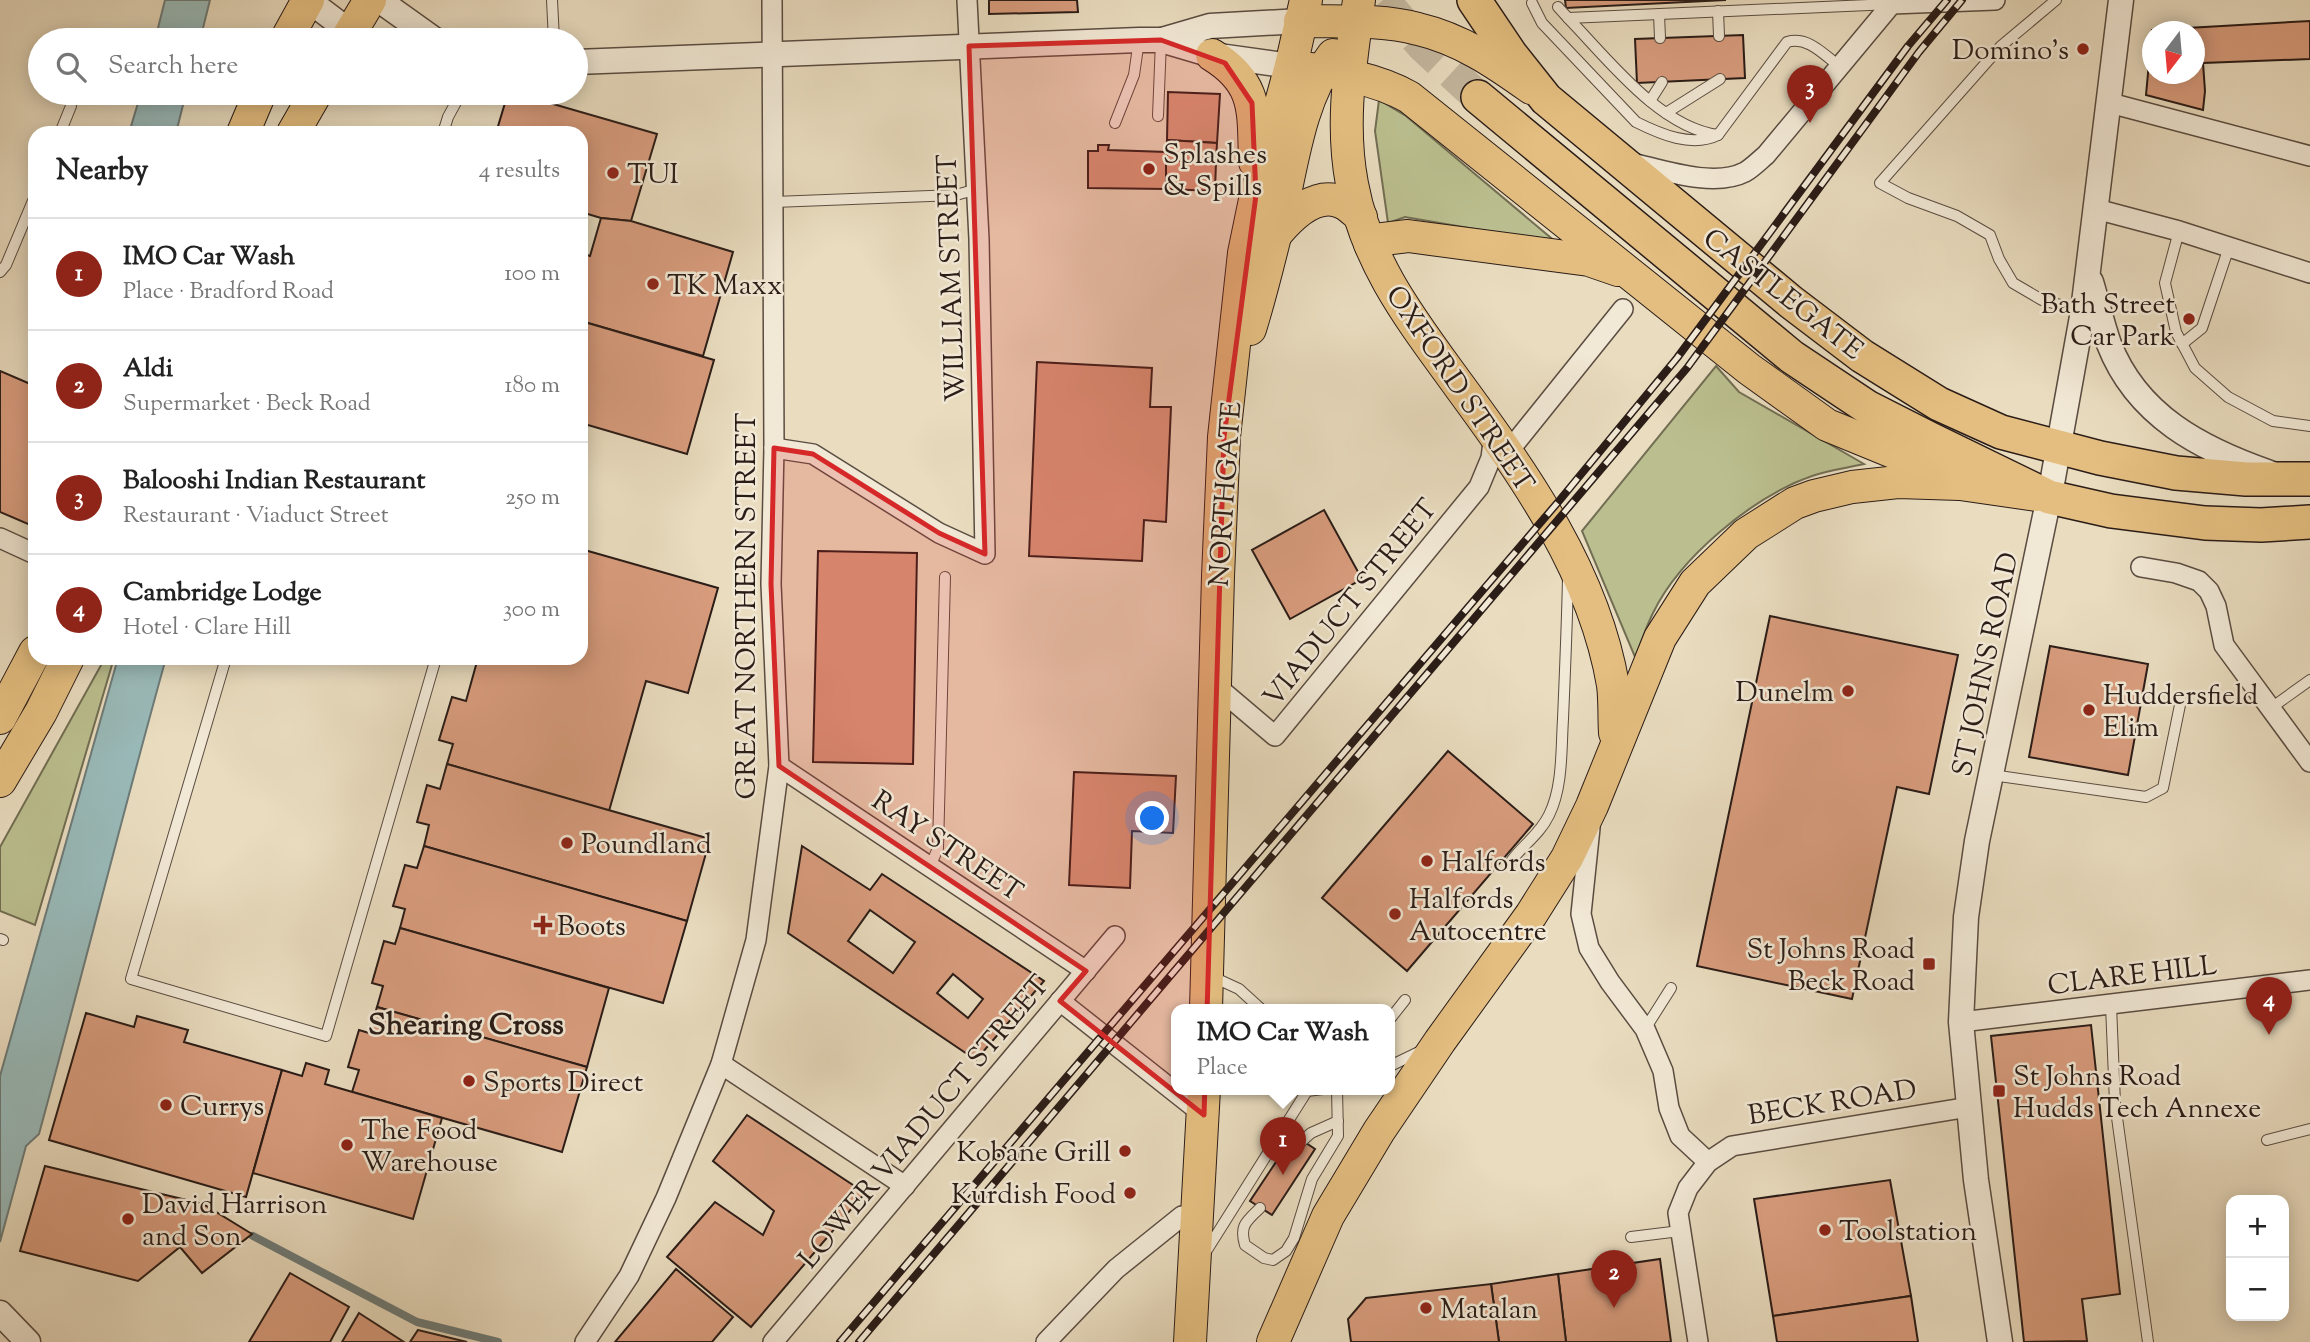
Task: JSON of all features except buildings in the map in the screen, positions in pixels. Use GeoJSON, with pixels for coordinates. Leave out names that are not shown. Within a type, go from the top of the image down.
{"type":"FeatureCollection","features":[{"type":"Feature","properties":{"kind":"highway"},"geometry":{"type":"LineString","coordinates":[[1474,0],[1511,55],[1546,99]]}},
{"type":"Feature","properties":{"kind":"highway","name":"CASTLEGATE"},"geometry":{"type":"LineString","coordinates":[[1478,97],[1792,357],[1867,407],[2049,496],[2127,514],[2205,523],[2262,526],[2310,522]]}},
{"type":"Feature","properties":{"kind":"highway","name":"CASTLEGATE"},"geometry":{"type":"LineString","coordinates":[[1546,99],[1791,302],[1862,356],[1939,404],[2001,432],[2100,458],[2176,473],[2246,479],[2301,479]]}},
{"type":"Feature","properties":{"kind":"main road"},"geometry":{"type":"LineString","coordinates":[[293,28],[308,0]]}},
{"type":"Feature","properties":{"kind":"main road"},"geometry":{"type":"LineString","coordinates":[[357,28],[370,0]]}},
{"type":"Feature","properties":{"kind":"main road","name":"CASTLEGATE"},"geometry":{"type":"LineString","coordinates":[[1303,11],[1357,11],[1455,41],[1488,58],[1546,99]]}},
{"type":"Feature","properties":{"kind":"main road","name":"NORTHGATE"},"geometry":{"type":"LineString","coordinates":[[1206,1004],[1224,437],[1244,253],[1256,195],[1320,70],[1303,11]]}},
{"type":"Feature","properties":{"kind":"main road"},"geometry":{"type":"LineString","coordinates":[[1231,386],[1265,281],[1299,128],[1320,70],[1357,11]]}},
{"type":"Feature","properties":{"kind":"main road"},"geometry":{"type":"LineString","coordinates":[[1212,55],[1234,71],[1249,92],[1252,103],[1256,195]]}},
{"type":"Feature","properties":{"kind":"main road","name":"CASTLEGATE"},"geometry":{"type":"LineString","coordinates":[[1320,70],[1379,84],[1409,97],[1748,369],[1827,425],[1893,452],[2049,496]]}},
{"type":"Feature","properties":{"kind":"main road","name":"OXFORD STREET"},"geometry":{"type":"LineString","coordinates":[[1320,70],[1345,135],[1352,186],[1365,231],[1387,283],[1501,442],[1568,553],[1594,611],[1613,686],[1615,744]]}},
{"type":"Feature","properties":{"kind":"main road"},"geometry":{"type":"LineString","coordinates":[[246,126],[255,105]]}},
{"type":"Feature","properties":{"kind":"main road"},"geometry":{"type":"LineString","coordinates":[[297,126],[309,105]]}},
{"type":"Feature","properties":{"kind":"main road"},"geometry":{"type":"LineString","coordinates":[[1276,234],[1297,213],[1316,201],[1326,199],[1343,203],[1365,231],[1383,239],[1408,236],[1589,260],[1633,275]]}},
{"type":"Feature","properties":{"kind":"main road"},"geometry":{"type":"LineString","coordinates":[[1273,1342],[1328,1216],[1379,1131],[1531,915],[1567,858],[1592,806],[1660,638],[1695,583],[1746,534],[1795,503],[1852,487],[1898,482],[1960,484],[2049,496]]}},
{"type":"Feature","properties":{"kind":"main road"},"geometry":{"type":"LineString","coordinates":[[0,718],[28,665]]}},
{"type":"Feature","properties":{"kind":"main road"},"geometry":{"type":"LineString","coordinates":[[0,781],[41,712],[64,665]]}},
{"type":"Feature","properties":{"kind":"main road"},"geometry":{"type":"LineString","coordinates":[[1190,1342],[1204,1102]]}},
{"type":"Feature","properties":{"kind":"street"},"geometry":{"type":"LineString","coordinates":[[308,0],[340,28]]}},
{"type":"Feature","properties":{"kind":"street"},"geometry":{"type":"LineString","coordinates":[[379,0],[418,28]]}},
{"type":"Feature","properties":{"kind":"street","name":"GREAT NORTHERN STREET"},"geometry":{"type":"LineString","coordinates":[[586,1342],[629,1276],[666,1198],[721,1064],[755,940],[779,766],[771,584],[774,448],[772,0]]}},
{"type":"Feature","properties":{"kind":"street","name":"WILLIAM STREET"},"geometry":{"type":"LineString","coordinates":[[774,448],[813,454],[939,533],[985,554],[977,189],[967,0]]}},
{"type":"Feature","properties":{"kind":"street"},"geometry":{"type":"LineString","coordinates":[[1621,160],[1700,177],[1724,178],[1745,172],[1766,155],[1893,2],[1995,0]]}},
{"type":"Feature","properties":{"kind":"street","name":"ST JOHNS ROAD"},"geometry":{"type":"LineString","coordinates":[[2000,1342],[1976,1180],[1961,1022],[1966,917],[1977,841],[2059,448],[2083,312],[2121,0]]}},
{"type":"Feature","properties":{"kind":"street"},"geometry":{"type":"LineString","coordinates":[[588,61],[1150,40],[1210,26],[1303,11]]}},
{"type":"Feature","properties":{"kind":"street"},"geometry":{"type":"LineString","coordinates":[[1150,40],[1212,55],[1320,70]]}},
{"type":"Feature","properties":{"kind":"street"},"geometry":{"type":"LineString","coordinates":[[2110,103],[2310,156]]}},
{"type":"Feature","properties":{"kind":"street"},"geometry":{"type":"LineString","coordinates":[[2096,209],[2179,231],[2310,273]]}},
{"type":"Feature","properties":{"kind":"street"},"geometry":{"type":"LineString","coordinates":[[2088,275],[2110,345],[2138,396],[2172,426],[2211,450],[2301,479]]}},
{"type":"Feature","properties":{"kind":"street","name":"VIADUCT STREET"},"geometry":{"type":"LineString","coordinates":[[1216,686],[1275,736],[1479,487],[1501,442],[1623,309]]}},
{"type":"Feature","properties":{"kind":"street"},"geometry":{"type":"LineString","coordinates":[[0,538],[28,551]]}},
{"type":"Feature","properties":{"kind":"street"},"geometry":{"type":"LineString","coordinates":[[2141,567],[2176,573],[2199,581],[2209,591],[2216,606],[2219,632],[2224,645],[2310,762]]}},
{"type":"Feature","properties":{"kind":"street","name":"RAY STREET"},"geometry":{"type":"LineString","coordinates":[[779,766],[1086,971]]}},
{"type":"Feature","properties":{"kind":"street"},"geometry":{"type":"LineString","coordinates":[[1592,806],[1581,914],[1589,948],[1645,1029],[1663,1071],[1670,1108],[1680,1136],[1708,1162]]}},
{"type":"Feature","properties":{"kind":"street","name":"LOWER VIADUCT STREET"},"geometry":{"type":"LineString","coordinates":[[773,1342],[1115,936]]}},
{"type":"Feature","properties":{"kind":"street","name":"CLARE HILL"},"geometry":{"type":"LineString","coordinates":[[1961,1022],[2310,980]]}},
{"type":"Feature","properties":{"kind":"street"},"geometry":{"type":"LineString","coordinates":[[1060,1002],[1171,1079]]}},
{"type":"Feature","properties":{"kind":"street"},"geometry":{"type":"LineString","coordinates":[[721,1064],[905,1186]]}},
{"type":"Feature","properties":{"kind":"street","name":"BECK ROAD"},"geometry":{"type":"LineString","coordinates":[[1698,1342],[1678,1213],[1688,1188],[1708,1162],[1732,1146],[1969,1107]]}},
{"type":"Feature","properties":{"kind":"street"},"geometry":{"type":"LineString","coordinates":[[1046,1342],[1116,1269],[1182,1216],[1198,1216]]}},
{"type":"Feature","properties":{"kind":"street"},"geometry":{"type":"LineString","coordinates":[[0,1313],[29,1342]]}},
{"type":"Feature","properties":{"kind":"lane"},"geometry":{"type":"LineString","coordinates":[[552,0],[553,28]]}},
{"type":"Feature","properties":{"kind":"lane"},"geometry":{"type":"LineString","coordinates":[[2056,0],[2001,46],[1880,183],[1909,198],[1957,216],[1990,235],[1999,259],[2013,283],[2042,300],[2083,312]]}},
{"type":"Feature","properties":{"kind":"lane"},"geometry":{"type":"LineString","coordinates":[[1569,18],[1893,2]]}},
{"type":"Feature","properties":{"kind":"lane"},"geometry":{"type":"LineString","coordinates":[[1532,3],[1542,23],[1636,122],[1656,132],[1680,138],[1698,141],[1718,135],[1787,42],[1797,39],[1806,41],[1839,66]]}},
{"type":"Feature","properties":{"kind":"lane"},"geometry":{"type":"LineString","coordinates":[[1559,7],[1650,102],[1701,133],[1718,135]]}},
{"type":"Feature","properties":{"kind":"lane"},"geometry":{"type":"LineString","coordinates":[[1718,11],[1719,36]]}},
{"type":"Feature","properties":{"kind":"lane"},"geometry":{"type":"LineString","coordinates":[[1659,14],[1660,38]]}},
{"type":"Feature","properties":{"kind":"lane"},"geometry":{"type":"LineString","coordinates":[[1150,40],[1158,116]]}},
{"type":"Feature","properties":{"kind":"lane"},"geometry":{"type":"LineString","coordinates":[[1115,123],[1150,40]]}},
{"type":"Feature","properties":{"kind":"lane"},"geometry":{"type":"LineString","coordinates":[[1666,113],[1720,79]]}},
{"type":"Feature","properties":{"kind":"lane"},"geometry":{"type":"LineString","coordinates":[[1650,102],[1661,82]]}},
{"type":"Feature","properties":{"kind":"lane"},"geometry":{"type":"LineString","coordinates":[[445,126],[454,105]]}},
{"type":"Feature","properties":{"kind":"lane"},"geometry":{"type":"LineString","coordinates":[[63,126],[71,106]]}},
{"type":"Feature","properties":{"kind":"lane"},"geometry":{"type":"LineString","coordinates":[[774,202],[956,195],[977,189]]}},
{"type":"Feature","properties":{"kind":"lane"},"geometry":{"type":"LineString","coordinates":[[0,272],[6,265],[28,213]]}},
{"type":"Feature","properties":{"kind":"lane"},"geometry":{"type":"LineString","coordinates":[[2179,231],[2165,283],[2176,332],[2195,368],[2228,397],[2273,421],[2310,426]]}},
{"type":"Feature","properties":{"kind":"lane"},"geometry":{"type":"LineString","coordinates":[[2182,344],[2202,328],[2229,247]]}},
{"type":"Feature","properties":{"kind":"lane"},"geometry":{"type":"LineString","coordinates":[[1511,860],[1524,844],[1541,832],[1558,789],[1566,658],[1568,553]]}},
{"type":"Feature","properties":{"kind":"lane"},"geometry":{"type":"LineString","coordinates":[[930,867],[938,848],[945,578]]}},
{"type":"Feature","properties":{"kind":"lane"},"geometry":{"type":"LineString","coordinates":[[224,665],[131,979],[326,1035],[434,665]]}},
{"type":"Feature","properties":{"kind":"lane"},"geometry":{"type":"LineString","coordinates":[[2271,708],[2310,680]]}},
{"type":"Feature","properties":{"kind":"lane"},"geometry":{"type":"LineString","coordinates":[[1992,775],[2146,797],[2163,788],[2181,700]]}},
{"type":"Feature","properties":{"kind":"lane"},"geometry":{"type":"LineString","coordinates":[[1206,974],[1239,989],[1256,1004]]}},
{"type":"Feature","properties":{"kind":"lane"},"geometry":{"type":"LineString","coordinates":[[1645,1029],[1671,988]]}},
{"type":"Feature","properties":{"kind":"lane"},"geometry":{"type":"LineString","coordinates":[[1395,1013],[1405,1000]]}},
{"type":"Feature","properties":{"kind":"lane"},"geometry":{"type":"LineString","coordinates":[[2111,1005],[2115,1103],[2148,1342]]}},
{"type":"Feature","properties":{"kind":"lane"},"geometry":{"type":"LineString","coordinates":[[1395,1064],[1440,1041]]}},
{"type":"Feature","properties":{"kind":"lane"},"geometry":{"type":"LineString","coordinates":[[1195,1268],[1300,1095]]}},
{"type":"Feature","properties":{"kind":"lane"},"geometry":{"type":"LineString","coordinates":[[1260,1208],[1243,1226],[1242,1236],[1245,1245],[1264,1258],[1273,1260],[1286,1251],[1294,1238],[1312,1179],[1338,1136],[1337,1095]]}},
{"type":"Feature","properties":{"kind":"lane"},"geometry":{"type":"LineString","coordinates":[[1302,1141],[1311,1133],[1338,1121]]}},
{"type":"Feature","properties":{"kind":"lane"},"geometry":{"type":"LineString","coordinates":[[2267,1140],[2310,1129]]}},
{"type":"Feature","properties":{"kind":"lane"},"geometry":{"type":"LineString","coordinates":[[1631,1237],[1679,1231]]}},
{"type":"Feature","properties":{"kind":"highlighted area"},"geometry":{"type":"Polygon","coordinates":[[[1161,40],[1225,63],[1252,103],[1256,195],[1224,437],[1204,1115],[1060,1001],[1086,971],[779,766],[771,584],[774,448],[813,454],[939,533],[985,554],[969,46],[1161,40]]]}},
{"type":"Feature","properties":{"kind":"green space"},"geometry":{"type":"Polygon","coordinates":[[[1379,100],[1406,116],[1557,243],[1405,217],[1388,223],[1375,131],[1379,100]]]}},
{"type":"Feature","properties":{"kind":"green space"},"geometry":{"type":"Polygon","coordinates":[[[1716,366],[1739,392],[1864,464],[1818,474],[1790,485],[1743,513],[1721,531],[1700,550],[1665,592],[1650,618],[1635,657],[1582,531],[1716,366]]]}},
{"type":"Feature","properties":{"kind":"green space"},"geometry":{"type":"Polygon","coordinates":[[[101,665],[112,665],[35,925],[0,911],[0,847],[101,665]]]}},
{"type":"Feature","properties":{"kind":"water"},"geometry":{"type":"Polygon","coordinates":[[[165,0],[210,0],[203,28],[158,28],[165,0]]]}},
{"type":"Feature","properties":{"kind":"water"},"geometry":{"type":"Polygon","coordinates":[[[137,105],[183,105],[178,126],[131,126],[137,105]]]}},
{"type":"Feature","properties":{"kind":"water"},"geometry":{"type":"Polygon","coordinates":[[[116,665],[164,665],[39,1134],[26,1146],[0,1242],[0,1076],[116,665]]]}},
{"type":"Feature","properties":{"kind":"waterway"},"geometry":{"type":"LineString","coordinates":[[253,1236],[417,1322],[498,1342]]}},
{"type":"Feature","properties":{"kind":"tunnel"},"geometry":{"type":"LineString","coordinates":[[1383,0],[1423,46],[1478,97]]}},
{"type":"Feature","properties":{"kind":"railway"},"geometry":{"type":"LineString","coordinates":[[840,1342],[1559,501],[1677,358],[1908,46],[1947,0]]}},
{"type":"Feature","properties":{"kind":"railway"},"geometry":{"type":"LineString","coordinates":[[859,1342],[1687,368],[1919,52],[1962,0]]}},
{"type":"Feature","properties":{"kind":"place","name":"Domino's"},"geometry":{"type":"Point","coordinates":[2083,49]}},
{"type":"Feature","properties":{"kind":"place","name":"Balooshi Indian Restaurant"},"geometry":{"type":"Point","coordinates":[1810,123]}},
{"type":"Feature","properties":{"kind":"place","name":"Splashes & Spills"},"geometry":{"type":"Point","coordinates":[1149,169]}},
{"type":"Feature","properties":{"kind":"place","name":"TUI"},"geometry":{"type":"Point","coordinates":[613,173]}},
{"type":"Feature","properties":{"kind":"place","name":"TK Maxx"},"geometry":{"type":"Point","coordinates":[653,284]}},
{"type":"Feature","properties":{"kind":"place","name":"Bath Street Car Park"},"geometry":{"type":"Point","coordinates":[2189,319]}},
{"type":"Feature","properties":{"kind":"place","name":"Dunelm"},"geometry":{"type":"Point","coordinates":[1848,691]}},
{"type":"Feature","properties":{"kind":"place","name":"Huddersfield Elim"},"geometry":{"type":"Point","coordinates":[2089,710]}},
{"type":"Feature","properties":{"kind":"place","name":"Poundland"},"geometry":{"type":"Point","coordinates":[567,843]}},
{"type":"Feature","properties":{"kind":"place","name":"Halfords"},"geometry":{"type":"Point","coordinates":[1427,861]}},
{"type":"Feature","properties":{"kind":"place","name":"Halfords Autocentre"},"geometry":{"type":"Point","coordinates":[1395,914]}},
{"type":"Feature","properties":{"kind":"place","name":"Boots"},"geometry":{"type":"Point","coordinates":[543,925]}},
{"type":"Feature","properties":{"kind":"place","name":"St Johns Road Beck Road"},"geometry":{"type":"Point","coordinates":[1929,964]}},
{"type":"Feature","properties":{"kind":"place","name":"Cambridge Lodge"},"geometry":{"type":"Point","coordinates":[2269,1035]}},
{"type":"Feature","properties":{"kind":"place","name":"Sports Direct"},"geometry":{"type":"Point","coordinates":[469,1081]}},
{"type":"Feature","properties":{"kind":"place","name":"St Johns Road Hudds Tech Annexe"},"geometry":{"type":"Point","coordinates":[1999,1091]}},
{"type":"Feature","properties":{"kind":"place","name":"Currys"},"geometry":{"type":"Point","coordinates":[166,1105]}},
{"type":"Feature","properties":{"kind":"place","name":"The Food Warehouse"},"geometry":{"type":"Point","coordinates":[347,1145]}},
{"type":"Feature","properties":{"kind":"place","name":"Kobane Grill"},"geometry":{"type":"Point","coordinates":[1125,1151]}},
{"type":"Feature","properties":{"kind":"place","name":"IMO Car Wash"},"geometry":{"type":"Point","coordinates":[1283,1175]}},
{"type":"Feature","properties":{"kind":"place","name":"Kurdish Food"},"geometry":{"type":"Point","coordinates":[1130,1193]}},
{"type":"Feature","properties":{"kind":"place","name":"David Harrison and Son"},"geometry":{"type":"Point","coordinates":[128,1219]}},
{"type":"Feature","properties":{"kind":"place","name":"Toolstation"},"geometry":{"type":"Point","coordinates":[1825,1230]}},
{"type":"Feature","properties":{"kind":"place","name":"Matalan"},"geometry":{"type":"Point","coordinates":[1426,1308]}},
{"type":"Feature","properties":{"kind":"place","name":"Aldi"},"geometry":{"type":"Point","coordinates":[1614,1308]}},
{"type":"Feature","properties":{"kind":"district","name":"Shearing Cross"},"geometry":{"type":"Point","coordinates":[466,1024]}}]}
